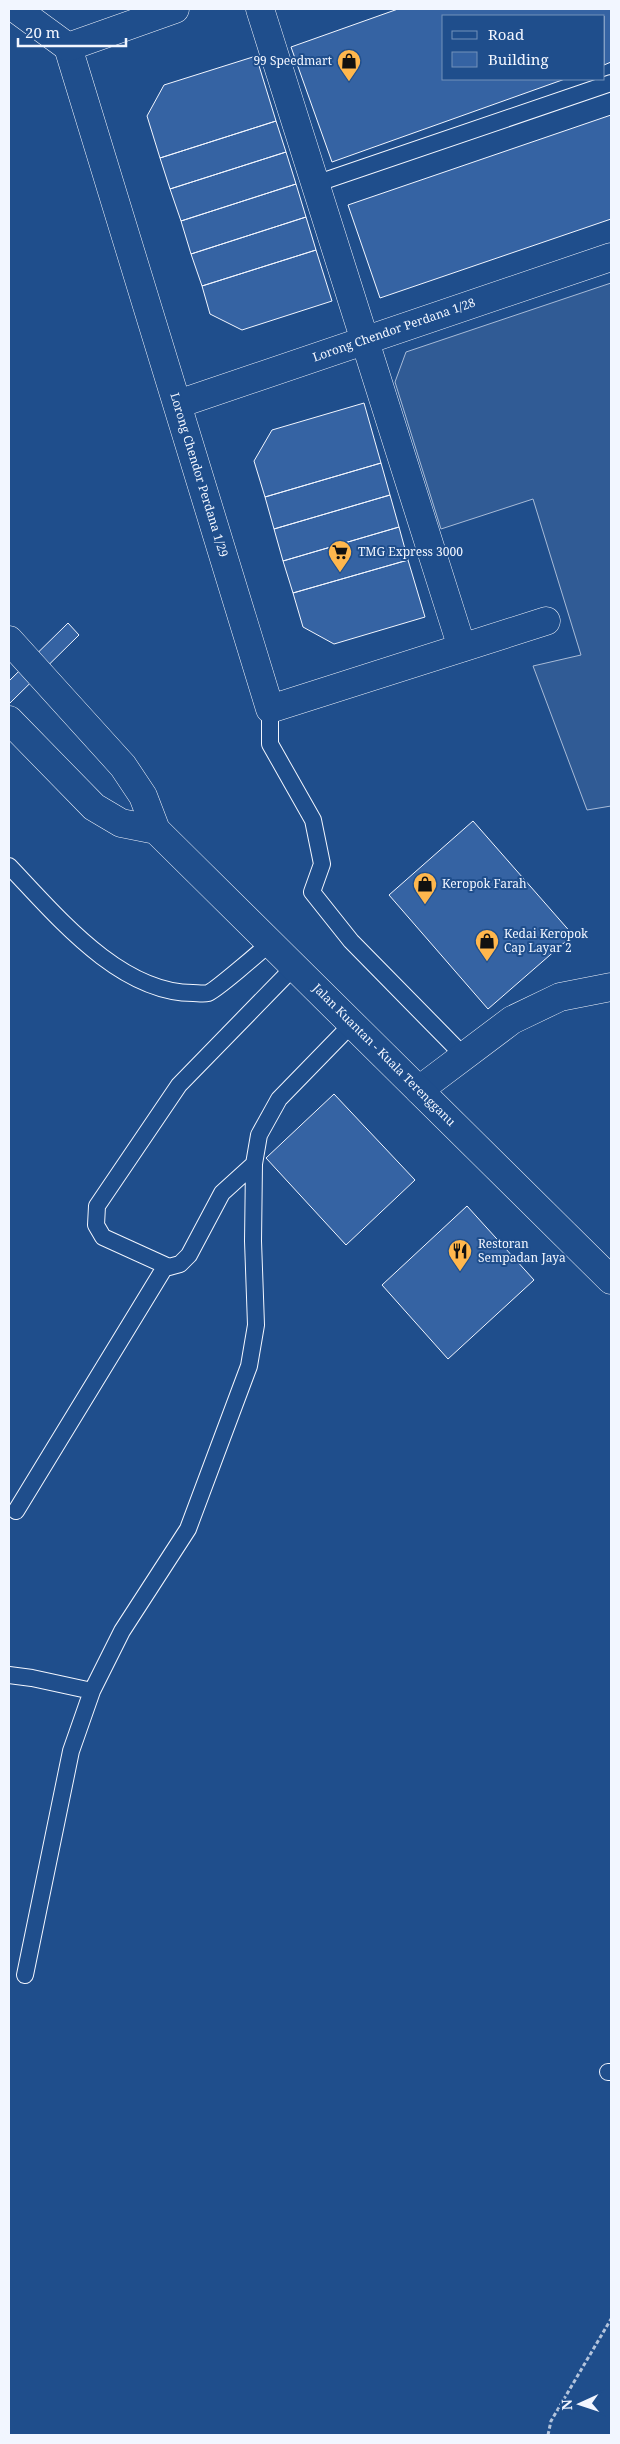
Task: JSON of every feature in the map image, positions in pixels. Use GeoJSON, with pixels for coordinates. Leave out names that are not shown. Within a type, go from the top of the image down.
{"type":"FeatureCollection","features":[{"type":"Feature","properties":{"kind":"main road"},"geometry":{"type":"LineString","coordinates":[[16,9],[68,47],[175,9]]}},
{"type":"Feature","properties":{"kind":"main road"},"geometry":{"type":"LineString","coordinates":[[260,9],[462,648]]}},
{"type":"Feature","properties":{"kind":"main road","name":"Lorong Chendor Perdana 1/29"},"geometry":{"type":"LineString","coordinates":[[68,47],[270,709]]}},
{"type":"Feature","properties":{"kind":"main road","name":"Lorong Chendor Perdana 1/28"},"geometry":{"type":"LineString","coordinates":[[178,404],[611,257]]}},
{"type":"Feature","properties":{"kind":"main road"},"geometry":{"type":"LineString","coordinates":[[270,709],[546,621]]}},
{"type":"Feature","properties":{"kind":"main road","name":"Jalan Kuantan - Kuala Terengganu"},"geometry":{"type":"LineString","coordinates":[[9,640],[123,766],[143,796],[156,830],[611,1280]]}},
{"type":"Feature","properties":{"kind":"main road"},"geometry":{"type":"LineString","coordinates":[[9,720],[94,807],[121,823],[156,830]]}},
{"type":"Feature","properties":{"kind":"main road"},"geometry":{"type":"LineString","coordinates":[[419,1090],[512,1020],[560,997],[611,986]]}},
{"type":"Feature","properties":{"kind":"lane"},"geometry":{"type":"LineString","coordinates":[[315,184],[611,83]]}},
{"type":"Feature","properties":{"kind":"lane"},"geometry":{"type":"LineString","coordinates":[[270,709],[270,744],[313,820],[322,864],[312,892],[351,940],[464,1056]]}},
{"type":"Feature","properties":{"kind":"lane"},"geometry":{"type":"LineString","coordinates":[[9,866],[76,934],[117,967],[143,981],[178,993],[209,993],[270,943]]}},
{"type":"Feature","properties":{"kind":"lane"},"geometry":{"type":"LineString","coordinates":[[254,1164],[222,1193],[189,1255],[180,1264],[165,1267],[103,1237],[96,1225],[97,1206],[179,1085],[294,967]]}},
{"type":"Feature","properties":{"kind":"lane"},"geometry":{"type":"LineString","coordinates":[[25,1975],[71,1751],[92,1691],[122,1631],[188,1529],[249,1366],[256,1325],[253,1240],[254,1164],[259,1135],[279,1099],[352,1024]]}},
{"type":"Feature","properties":{"kind":"lane"},"geometry":{"type":"LineString","coordinates":[[16,1512],[165,1267]]}},
{"type":"Feature","properties":{"kind":"lane"},"geometry":{"type":"LineString","coordinates":[[9,1675],[92,1691]]}},
{"type":"Feature","properties":{"kind":"path"},"geometry":{"type":"LineString","coordinates":[[548,2435],[551,2421],[611,2319]]}},
{"type":"Feature","properties":{"kind":"shaded area"},"geometry":{"type":"Polygon","coordinates":[[[611,283],[611,806],[587,810],[533,666],[581,655],[533,499],[441,529],[395,382],[406,352],[611,283]]]}},
{"type":"Feature","properties":{"kind":"building"},"geometry":{"type":"Polygon","coordinates":[[[398,9],[611,9],[611,62],[605,65],[605,15],[442,15],[442,80],[562,80],[332,162],[291,47],[398,9]]]}},
{"type":"Feature","properties":{"kind":"building"},"geometry":{"type":"Polygon","coordinates":[[[256,56],[276,121],[160,158],[147,116],[164,85],[256,56]]]}},
{"type":"Feature","properties":{"kind":"building"},"geometry":{"type":"Polygon","coordinates":[[[611,115],[611,219],[380,298],[348,205],[611,115]]]}},
{"type":"Feature","properties":{"kind":"building"},"geometry":{"type":"Polygon","coordinates":[[[276,121],[286,152],[170,189],[160,158],[276,121]]]}},
{"type":"Feature","properties":{"kind":"building"},"geometry":{"type":"Polygon","coordinates":[[[286,152],[296,184],[181,221],[170,189],[286,152]]]}},
{"type":"Feature","properties":{"kind":"building"},"geometry":{"type":"Polygon","coordinates":[[[296,184],[306,217],[191,254],[181,221],[296,184]]]}},
{"type":"Feature","properties":{"kind":"building"},"geometry":{"type":"Polygon","coordinates":[[[306,217],[316,250],[202,286],[191,254],[306,217]]]}},
{"type":"Feature","properties":{"kind":"building"},"geometry":{"type":"Polygon","coordinates":[[[316,250],[332,301],[242,330],[210,314],[202,286],[316,250]]]}},
{"type":"Feature","properties":{"kind":"building"},"geometry":{"type":"Polygon","coordinates":[[[364,403],[381,463],[265,497],[254,461],[272,430],[364,403]]]}},
{"type":"Feature","properties":{"kind":"building"},"geometry":{"type":"Polygon","coordinates":[[[381,463],[390,495],[274,529],[265,497],[381,463]]]}},
{"type":"Feature","properties":{"kind":"building"},"geometry":{"type":"Polygon","coordinates":[[[390,495],[399,527],[283,561],[274,529],[390,495]]]}},
{"type":"Feature","properties":{"kind":"building"},"geometry":{"type":"Polygon","coordinates":[[[399,527],[408,560],[293,593],[283,561],[399,527]]]}},
{"type":"Feature","properties":{"kind":"building"},"geometry":{"type":"Polygon","coordinates":[[[408,560],[425,617],[334,644],[303,627],[293,593],[408,560]]]}},
{"type":"Feature","properties":{"kind":"building"},"geometry":{"type":"Polygon","coordinates":[[[68,623],[79,635],[9,704],[9,681],[68,623]]]}},
{"type":"Feature","properties":{"kind":"building"},"geometry":{"type":"Polygon","coordinates":[[[473,821],[573,935],[488,1009],[389,895],[473,821]]]}},
{"type":"Feature","properties":{"kind":"building"},"geometry":{"type":"Polygon","coordinates":[[[334,1094],[415,1180],[346,1245],[266,1158],[334,1094]]]}},
{"type":"Feature","properties":{"kind":"building"},"geometry":{"type":"Polygon","coordinates":[[[467,1206],[534,1280],[448,1359],[382,1285],[467,1206]]]}},
{"type":"Feature","properties":{"kind":"place","name":"99 Speedmart"},"geometry":{"type":"Point","coordinates":[349,82]}},
{"type":"Feature","properties":{"kind":"place","name":"TMG Express 3000"},"geometry":{"type":"Point","coordinates":[340,573]}},
{"type":"Feature","properties":{"kind":"place","name":"Keropok Farah"},"geometry":{"type":"Point","coordinates":[425,905]}},
{"type":"Feature","properties":{"kind":"place","name":"Kedai Keropok Cap Layar 2"},"geometry":{"type":"Point","coordinates":[487,962]}},
{"type":"Feature","properties":{"kind":"place","name":"Restoran Sempadan Jaya"},"geometry":{"type":"Point","coordinates":[460,1272]}}]}
